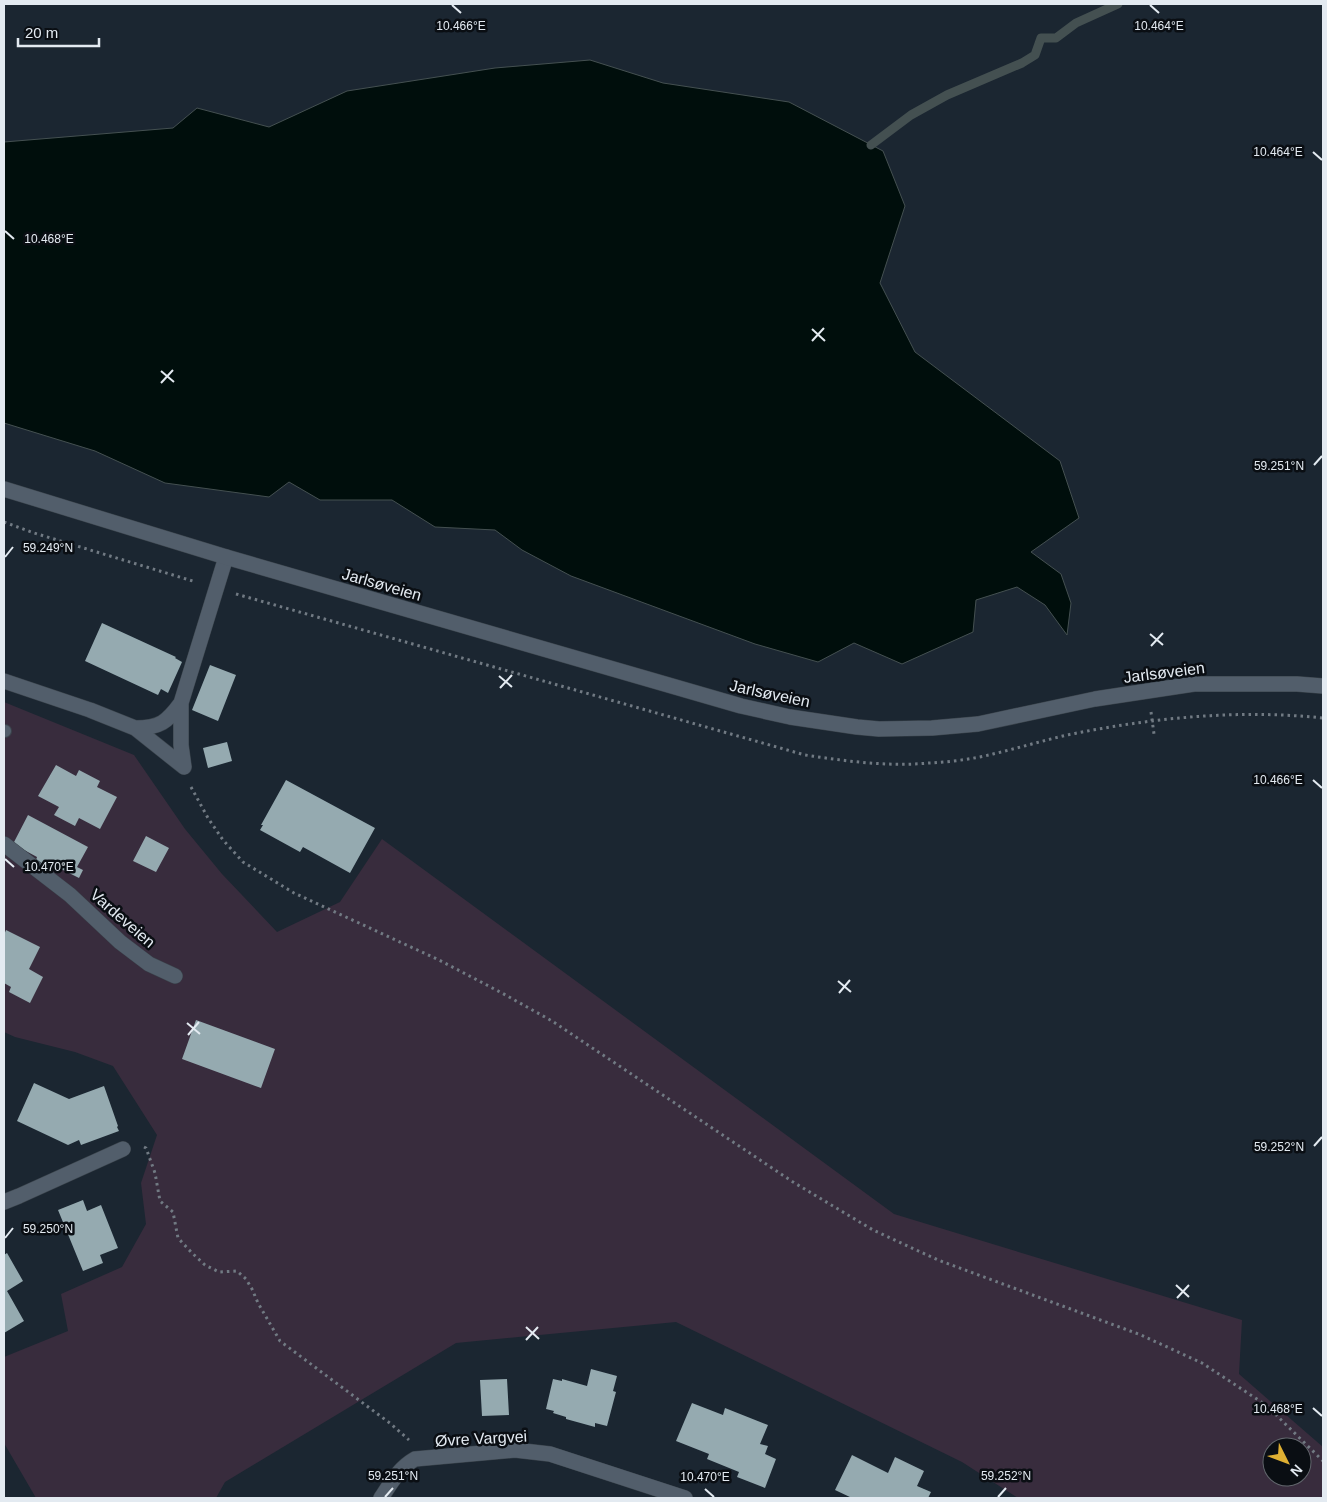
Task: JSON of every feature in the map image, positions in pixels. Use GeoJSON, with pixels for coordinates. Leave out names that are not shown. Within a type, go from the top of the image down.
{"type":"FeatureCollection","features":[{"type":"Feature","properties":{"kind":"street","name":"Jarlsøveien"},"geometry":{"type":"LineString","coordinates":[[4,488],[226,557],[741,706],[790,717],[879,729],[932,728],[978,724],[1096,699],[1194,684],[1297,684],[1323,686]]}},
{"type":"Feature","properties":{"kind":"street"},"geometry":{"type":"LineString","coordinates":[[184,767],[181,745],[181,703],[226,557]]}},
{"type":"Feature","properties":{"kind":"street"},"geometry":{"type":"LineString","coordinates":[[4,681],[90,710],[135,728],[184,767]]}},
{"type":"Feature","properties":{"kind":"street"},"geometry":{"type":"LineString","coordinates":[[135,728],[149,728],[163,723],[181,703]]}},
{"type":"Feature","properties":{"kind":"street","name":"Vardeveien"},"geometry":{"type":"LineString","coordinates":[[4,844],[70,895],[127,947],[149,964],[175,976]]}},
{"type":"Feature","properties":{"kind":"street"},"geometry":{"type":"LineString","coordinates":[[4,1202],[123,1149]]}},
{"type":"Feature","properties":{"kind":"street","name":"Øvre Vargvei"},"geometry":{"type":"LineString","coordinates":[[381,1498],[398,1473],[415,1459],[515,1450],[550,1454],[685,1498]]}},
{"type":"Feature","properties":{"kind":"path"},"geometry":{"type":"LineString","coordinates":[[184,767],[192,789],[208,818],[223,840],[243,862],[294,893],[439,960],[502,992],[552,1021],[793,1182],[873,1230],[938,1260],[1141,1335],[1202,1363],[1266,1405],[1323,1461]]}},
{"type":"Feature","properties":{"kind":"path"},"geometry":{"type":"LineString","coordinates":[[123,1149],[134,1143],[146,1148],[155,1173],[160,1201],[173,1212],[178,1238],[192,1253],[205,1265],[219,1272],[237,1271],[246,1279],[280,1341],[392,1424],[431,1458]]}},
{"type":"Feature","properties":{"kind":"shaded area"},"geometry":{"type":"Polygon","coordinates":[[[590,60],[663,83],[789,102],[883,151],[905,206],[880,283],[915,352],[1060,461],[1079,518],[1031,552],[1061,574],[1071,603],[1067,635],[1045,605],[1017,587],[976,600],[973,632],[902,664],[854,643],[818,662],[755,644],[571,576],[522,550],[495,530],[435,527],[392,500],[320,500],[289,482],[269,497],[165,483],[95,451],[4,423],[4,142],[173,128],[197,108],[269,127],[347,91],[495,68],[590,60]]]}},
{"type":"Feature","properties":{"kind":"shaded area"},"geometry":{"type":"Polygon","coordinates":[[[4,702],[134,755],[185,829],[222,874],[277,932],[340,902],[382,839],[894,1214],[1242,1320],[1239,1374],[1311,1437],[1262,1437],[1262,1487],[1312,1487],[1312,1437],[1323,1447],[1323,1498],[1018,1498],[962,1462],[676,1322],[456,1343],[225,1482],[216,1498],[36,1498],[4,1443],[4,1357],[68,1331],[61,1294],[122,1267],[146,1224],[141,1183],[157,1135],[113,1066],[75,1052],[15,1037],[4,1032],[4,702]]]}},
{"type":"Feature","properties":{"kind":"building"},"geometry":{"type":"Polygon","coordinates":[[[102,623],[176,657],[182,662],[168,693],[161,689],[158,695],[85,661],[102,623]]]}},
{"type":"Feature","properties":{"kind":"building"},"geometry":{"type":"Polygon","coordinates":[[[210,665],[236,675],[218,721],[192,710],[210,665]]]}},
{"type":"Feature","properties":{"kind":"building"},"geometry":{"type":"Polygon","coordinates":[[[227,742],[232,761],[208,768],[203,748],[227,742]]]}},
{"type":"Feature","properties":{"kind":"building"},"geometry":{"type":"Polygon","coordinates":[[[56,765],[76,776],[79,770],[100,781],[97,787],[117,797],[100,829],[79,818],[75,826],[54,815],[59,807],[38,796],[56,765]]]}},
{"type":"Feature","properties":{"kind":"building"},"geometry":{"type":"Polygon","coordinates":[[[286,780],[375,828],[350,873],[303,847],[300,852],[260,830],[286,780]]]}},
{"type":"Feature","properties":{"kind":"building"},"geometry":{"type":"Polygon","coordinates":[[[28,815],[88,847],[77,867],[83,870],[79,878],[45,861],[43,864],[36,860],[37,857],[13,844],[28,815]]]}},
{"type":"Feature","properties":{"kind":"building"},"geometry":{"type":"Polygon","coordinates":[[[146,836],[169,848],[156,872],[133,861],[146,836]]]}},
{"type":"Feature","properties":{"kind":"building"},"geometry":{"type":"Polygon","coordinates":[[[6,930],[40,947],[29,969],[43,977],[30,1003],[9,992],[11,987],[4,983],[4,935],[6,930]]]}},
{"type":"Feature","properties":{"kind":"building"},"geometry":{"type":"Polygon","coordinates":[[[196,1020],[275,1049],[261,1088],[182,1059],[196,1020]]]}},
{"type":"Feature","properties":{"kind":"building"},"geometry":{"type":"Polygon","coordinates":[[[34,1083],[69,1099],[104,1086],[119,1131],[81,1145],[79,1140],[68,1145],[17,1121],[34,1083]]]}},
{"type":"Feature","properties":{"kind":"building"},"geometry":{"type":"Polygon","coordinates":[[[83,1200],[87,1211],[101,1205],[118,1248],[100,1255],[103,1263],[83,1271],[58,1210],[83,1200]]]}},
{"type":"Feature","properties":{"kind":"building"},"geometry":{"type":"Polygon","coordinates":[[[7,1253],[23,1281],[7,1291],[24,1321],[4,1333],[4,1255],[7,1253]]]}},
{"type":"Feature","properties":{"kind":"building"},"geometry":{"type":"Polygon","coordinates":[[[591,1369],[617,1376],[613,1391],[616,1392],[607,1426],[595,1423],[595,1427],[566,1419],[566,1417],[553,1413],[554,1411],[546,1409],[553,1379],[562,1381],[562,1379],[587,1386],[591,1369]]]}},
{"type":"Feature","properties":{"kind":"building"},"geometry":{"type":"Polygon","coordinates":[[[507,1379],[509,1415],[482,1416],[480,1380],[507,1379]]]}},
{"type":"Feature","properties":{"kind":"building"},"geometry":{"type":"Polygon","coordinates":[[[692,1403],[723,1415],[725,1408],[768,1425],[760,1444],[768,1446],[765,1454],[776,1459],[765,1488],[737,1477],[739,1472],[707,1459],[709,1454],[676,1441],[692,1403]]]}},
{"type":"Feature","properties":{"kind":"building"},"geometry":{"type":"Polygon","coordinates":[[[852,1455],[888,1473],[895,1457],[924,1471],[917,1486],[931,1492],[928,1498],[852,1498],[835,1490],[852,1455]]]}},
{"type":"Feature","properties":{"kind":"waterway"},"geometry":{"type":"LineString","coordinates":[[871,145],[911,115],[947,95],[1022,63],[1035,55],[1041,38],[1056,38],[1076,23],[1118,4]]}}]}
